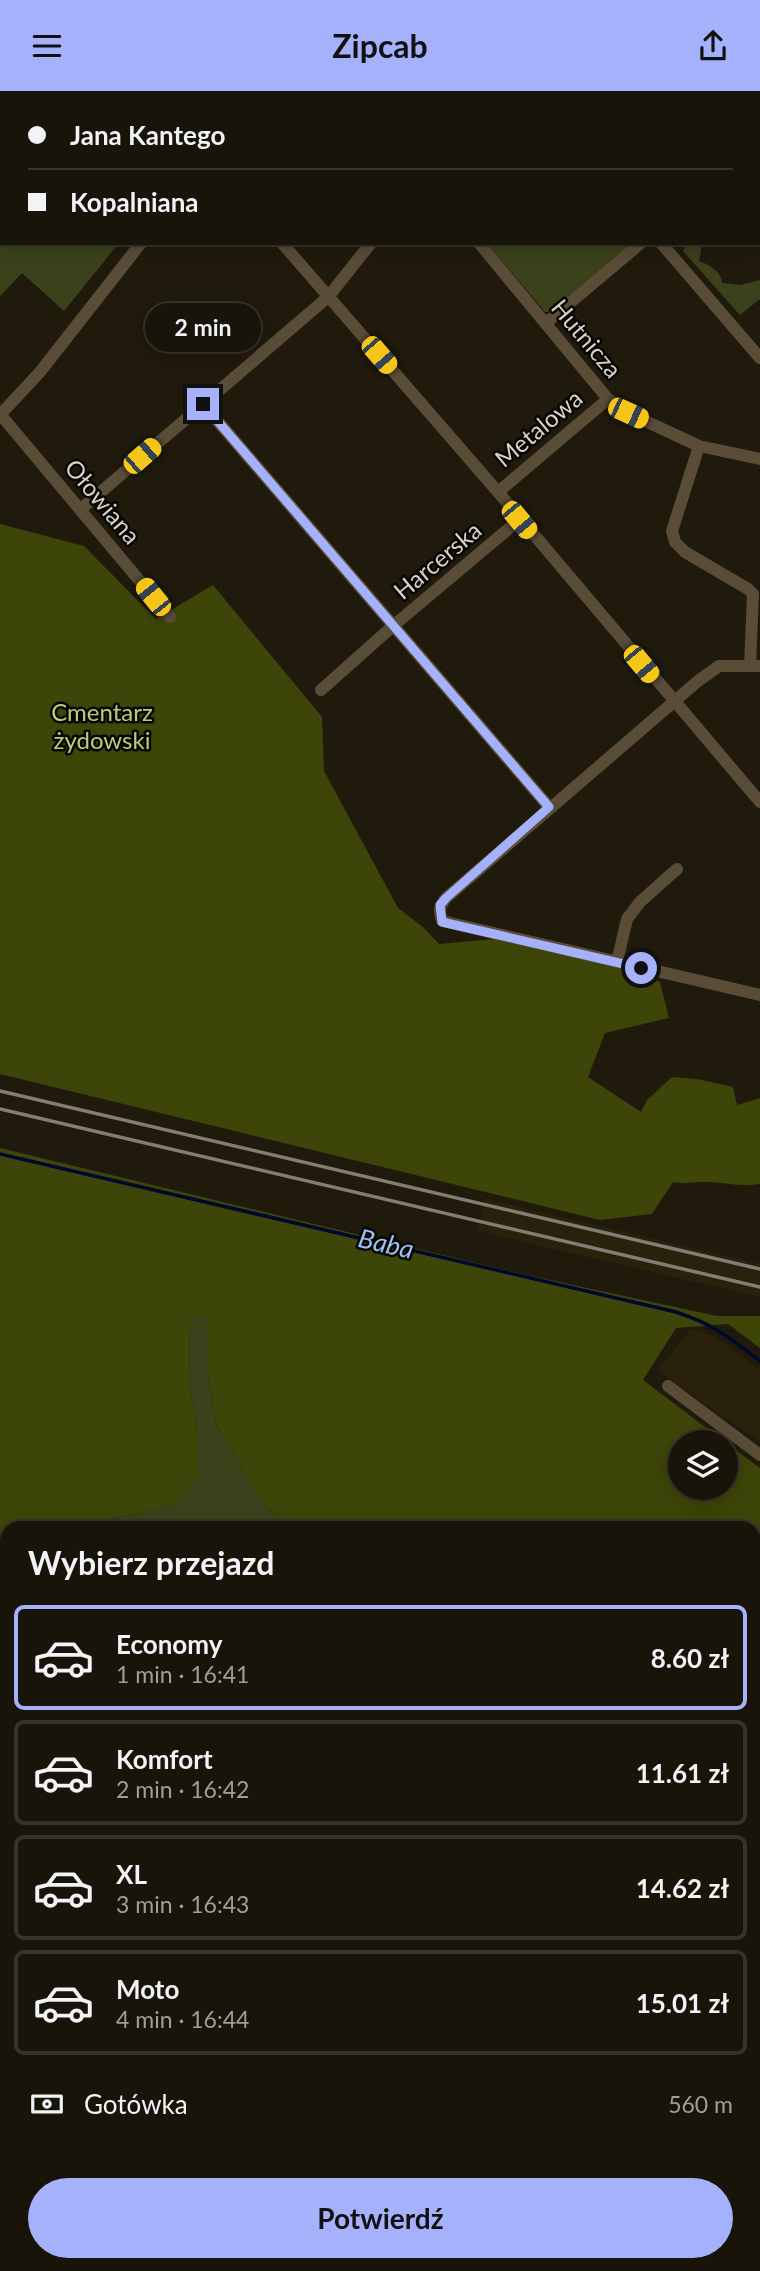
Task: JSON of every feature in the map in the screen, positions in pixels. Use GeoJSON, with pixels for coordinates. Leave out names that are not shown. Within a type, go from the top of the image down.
{"type":"FeatureCollection","features":[{"type":"Feature","properties":{"kind":"street"},"geometry":{"type":"LineString","coordinates":[[0,414],[40,372],[139,245]]}},
{"type":"Feature","properties":{"kind":"street"},"geometry":{"type":"LineString","coordinates":[[284,245],[498,492],[760,802]]}},
{"type":"Feature","properties":{"kind":"street"},"geometry":{"type":"LineString","coordinates":[[81,509],[328,297],[369,245]]}},
{"type":"Feature","properties":{"kind":"street","name":"Hutnicza"},"geometry":{"type":"LineString","coordinates":[[481,245],[608,398],[628,413],[699,446],[760,459]]}},
{"type":"Feature","properties":{"kind":"street"},"geometry":{"type":"LineString","coordinates":[[546,323],[638,245]]}},
{"type":"Feature","properties":{"kind":"street"},"geometry":{"type":"LineString","coordinates":[[663,245],[760,358]]}},
{"type":"Feature","properties":{"kind":"street","name":"Metalowa"},"geometry":{"type":"LineString","coordinates":[[498,492],[608,398]]}},
{"type":"Feature","properties":{"kind":"street"},"geometry":{"type":"LineString","coordinates":[[203,404],[549,807]]}},
{"type":"Feature","properties":{"kind":"street","name":"Ołowiana"},"geometry":{"type":"LineString","coordinates":[[0,414],[170,617]]}},
{"type":"Feature","properties":{"kind":"street"},"geometry":{"type":"LineString","coordinates":[[699,446],[672,531],[676,542],[685,552],[753,594],[755,666],[719,666],[549,807],[440,905],[442,922],[760,995]]}},
{"type":"Feature","properties":{"kind":"street","name":"Harcerska"},"geometry":{"type":"LineString","coordinates":[[321,690],[519,520]]}},
{"type":"Feature","properties":{"kind":"street"},"geometry":{"type":"LineString","coordinates":[[617,962],[627,919],[640,902],[677,869]]}},
{"type":"Feature","properties":{"kind":"street"},"geometry":{"type":"LineString","coordinates":[[668,1386],[760,1455]]}},
{"type":"Feature","properties":{"kind":"shaded area"},"geometry":{"type":"Polygon","coordinates":[[[485,1199],[760,1264],[760,1297],[477,1231],[485,1199]]]}},
{"type":"Feature","properties":{"kind":"shaded area"},"geometry":{"type":"Polygon","coordinates":[[[691,1329],[715,1336],[760,1370],[760,1442],[657,1371],[691,1329]]]}},
{"type":"Feature","properties":{"kind":"green space"},"geometry":{"type":"Polygon","coordinates":[[[0,245],[117,245],[64,311],[22,273],[0,296],[0,245]]]}},
{"type":"Feature","properties":{"kind":"green space"},"geometry":{"type":"Polygon","coordinates":[[[489,245],[630,245],[550,312],[545,312],[489,245]]]}},
{"type":"Feature","properties":{"kind":"green space"},"geometry":{"type":"Polygon","coordinates":[[[686,245],[702,245],[699,261],[715,269],[722,283],[740,285],[760,280],[760,299],[740,315],[683,251],[686,245]]]}},
{"type":"Feature","properties":{"kind":"green space","name":"Cmentarz żydowski"},"geometry":{"type":"Polygon","coordinates":[[[0,524],[84,546],[156,619],[213,585],[322,717],[324,771],[398,908],[423,927],[439,944],[494,939],[607,964],[660,982],[669,1018],[605,1033],[588,1077],[641,1112],[647,1100],[672,1077],[733,1087],[737,1105],[760,1098],[760,1184],[673,1182],[652,1214],[600,1220],[0,1074],[0,524]]]}},
{"type":"Feature","properties":{"kind":"green space"},"geometry":{"type":"Polygon","coordinates":[[[0,1148],[513,1272],[717,1316],[760,1316],[760,1348],[728,1324],[676,1328],[643,1380],[709,1430],[668,1430],[668,1500],[738,1500],[738,1452],[760,1468],[760,1521],[281,1521],[265,1506],[216,1424],[208,1372],[207,1316],[190,1318],[189,1379],[198,1436],[197,1476],[176,1503],[138,1514],[98,1521],[0,1521],[0,1148]]]}},
{"type":"Feature","properties":{"kind":"green space"},"geometry":{"type":"Polygon","coordinates":[[[208,1316],[208,1372],[216,1424],[265,1506],[281,1521],[98,1521],[138,1514],[176,1503],[198,1436],[189,1379],[190,1317],[208,1316]]]}},
{"type":"Feature","properties":{"kind":"waterway","name":"Baba"},"geometry":{"type":"LineString","coordinates":[[0,1154],[676,1312],[720,1332],[760,1361]]}},
{"type":"Feature","properties":{"kind":"railway"},"geometry":{"type":"LineString","coordinates":[[0,1091],[760,1269]]}},
{"type":"Feature","properties":{"kind":"railway"},"geometry":{"type":"LineString","coordinates":[[0,1109],[760,1287]]}},
{"type":"Feature","properties":{"kind":"route"},"geometry":{"type":"LineString","coordinates":[[203,404],[549,807],[446,898],[440,905],[442,922],[641,968]]}}]}
